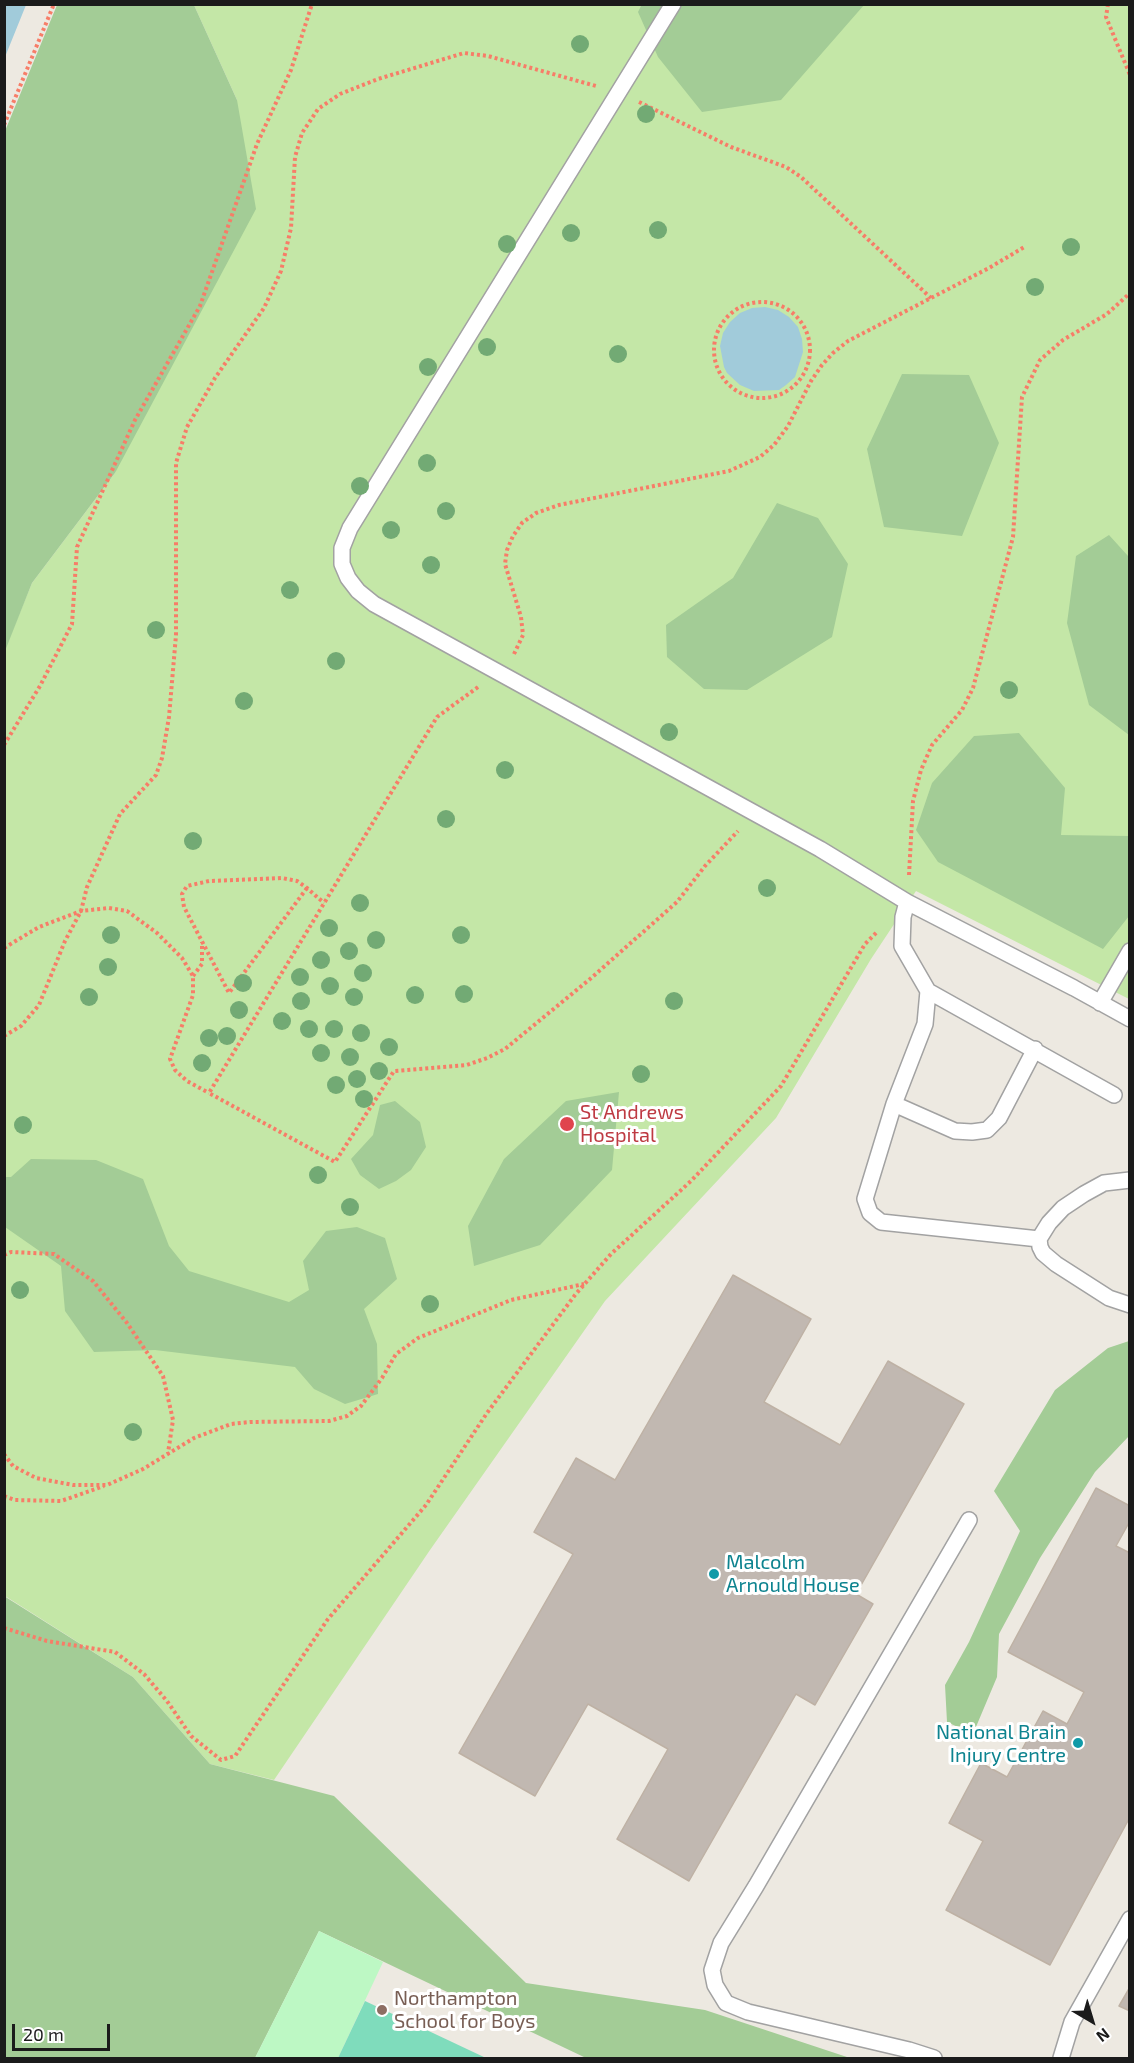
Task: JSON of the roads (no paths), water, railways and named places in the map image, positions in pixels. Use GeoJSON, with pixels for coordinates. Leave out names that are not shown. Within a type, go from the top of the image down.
{"type":"FeatureCollection","features":[{"type":"Feature","properties":{"kind":"lane"},"geometry":{"type":"LineString","coordinates":[[673,4],[350,528],[342,548],[342,564],[348,578],[374,604],[755,813],[908,902],[1130,1019]]}},
{"type":"Feature","properties":{"kind":"lane"},"geometry":{"type":"LineString","coordinates":[[908,902],[903,917],[902,946],[928,991],[1114,1095]]}},
{"type":"Feature","properties":{"kind":"lane"},"geometry":{"type":"LineString","coordinates":[[1100,1003],[1130,951]]}},
{"type":"Feature","properties":{"kind":"lane"},"geometry":{"type":"LineString","coordinates":[[928,991],[925,1023],[894,1104],[864,1199],[870,1213],[881,1222],[1040,1239]]}},
{"type":"Feature","properties":{"kind":"lane"},"geometry":{"type":"LineString","coordinates":[[894,1104],[955,1131],[987,1130],[999,1118],[1035,1049]]}},
{"type":"Feature","properties":{"kind":"lane"},"geometry":{"type":"LineString","coordinates":[[1130,1180],[1104,1183],[1083,1194],[1048,1223],[1040,1239],[1043,1253],[1056,1264],[1109,1298],[1130,1305]]}},
{"type":"Feature","properties":{"kind":"lane"},"geometry":{"type":"LineString","coordinates":[[934,2058],[909,2050],[748,2013],[726,2003],[715,1985],[712,1970],[720,1942],[762,1876],[969,1520]]}},
{"type":"Feature","properties":{"kind":"lane"},"geometry":{"type":"LineString","coordinates":[[1061,2058],[1072,2022],[1130,1919]]}},
{"type":"Feature","properties":{"kind":"water"},"geometry":{"type":"Polygon","coordinates":[[[4,5],[26,5],[5,57],[4,5]]]}},
{"type":"Feature","properties":{"kind":"water"},"geometry":{"type":"Polygon","coordinates":[[[765,307],[778,310],[798,327],[803,352],[795,377],[786,385],[779,390],[754,391],[740,385],[727,373],[720,346],[723,333],[740,313],[752,308],[765,307]]]}},
{"type":"Feature","properties":{"kind":"place","name":"St Andrews Hospital"},"geometry":{"type":"Point","coordinates":[567,1124]}},
{"type":"Feature","properties":{"kind":"place","name":"Malcolm Arnould House"},"geometry":{"type":"Point","coordinates":[714,1574]}},
{"type":"Feature","properties":{"kind":"place","name":"National Brain Injury Centre"},"geometry":{"type":"Point","coordinates":[1078,1743]}},
{"type":"Feature","properties":{"kind":"place","name":"Northampton School for Boys"},"geometry":{"type":"Point","coordinates":[382,2010]}}]}
